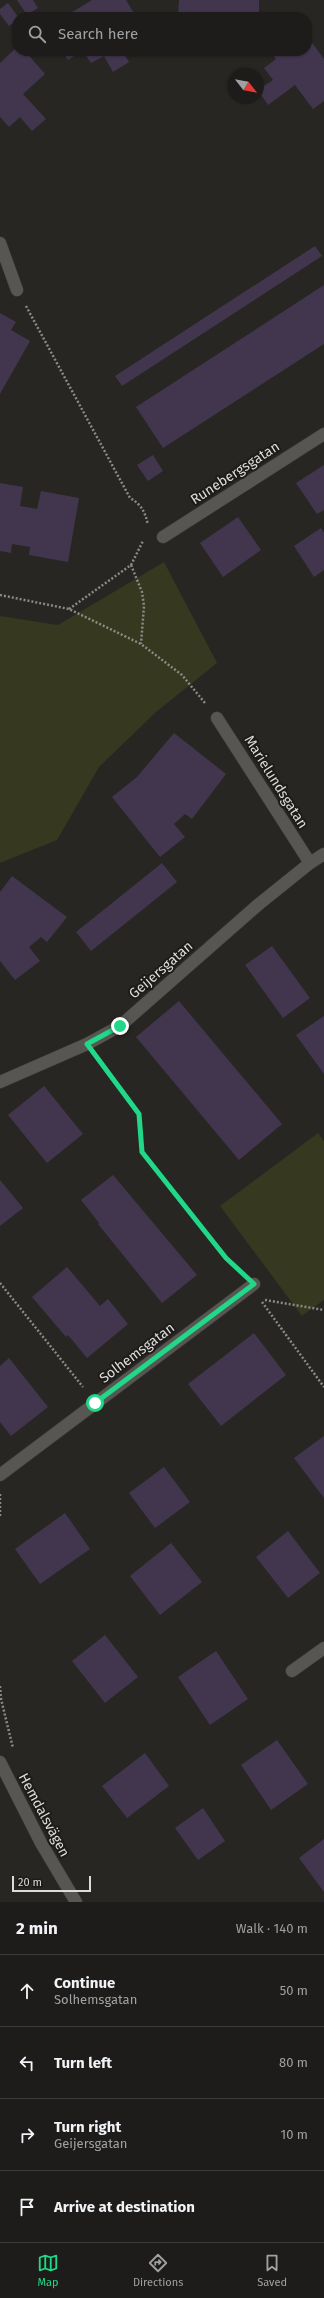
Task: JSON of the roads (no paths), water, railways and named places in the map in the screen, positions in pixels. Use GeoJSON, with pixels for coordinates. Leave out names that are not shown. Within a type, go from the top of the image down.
{"type":"FeatureCollection","features":[{"type":"Feature","properties":{"kind":"street"},"geometry":{"type":"LineString","coordinates":[[0,243],[17,290]]}},
{"type":"Feature","properties":{"kind":"street","name":"Runebergsgatan"},"geometry":{"type":"LineString","coordinates":[[162,537],[324,434]]}},
{"type":"Feature","properties":{"kind":"street","name":"Marielundsgatan"},"geometry":{"type":"LineString","coordinates":[[217,718],[310,863]]}},
{"type":"Feature","properties":{"kind":"street","name":"Geijersgatan"},"geometry":{"type":"LineString","coordinates":[[0,1082],[87,1044],[120,1026],[259,904],[310,863],[324,854]]}},
{"type":"Feature","properties":{"kind":"street","name":"Solhemsgatan"},"geometry":{"type":"LineString","coordinates":[[0,1474],[254,1284]]}},
{"type":"Feature","properties":{"kind":"street"},"geometry":{"type":"LineString","coordinates":[[292,1671],[324,1648]]}},
{"type":"Feature","properties":{"kind":"street","name":"Hemdalsvägen"},"geometry":{"type":"LineString","coordinates":[[0,1762],[41,1843],[76,1902]]}}]}
